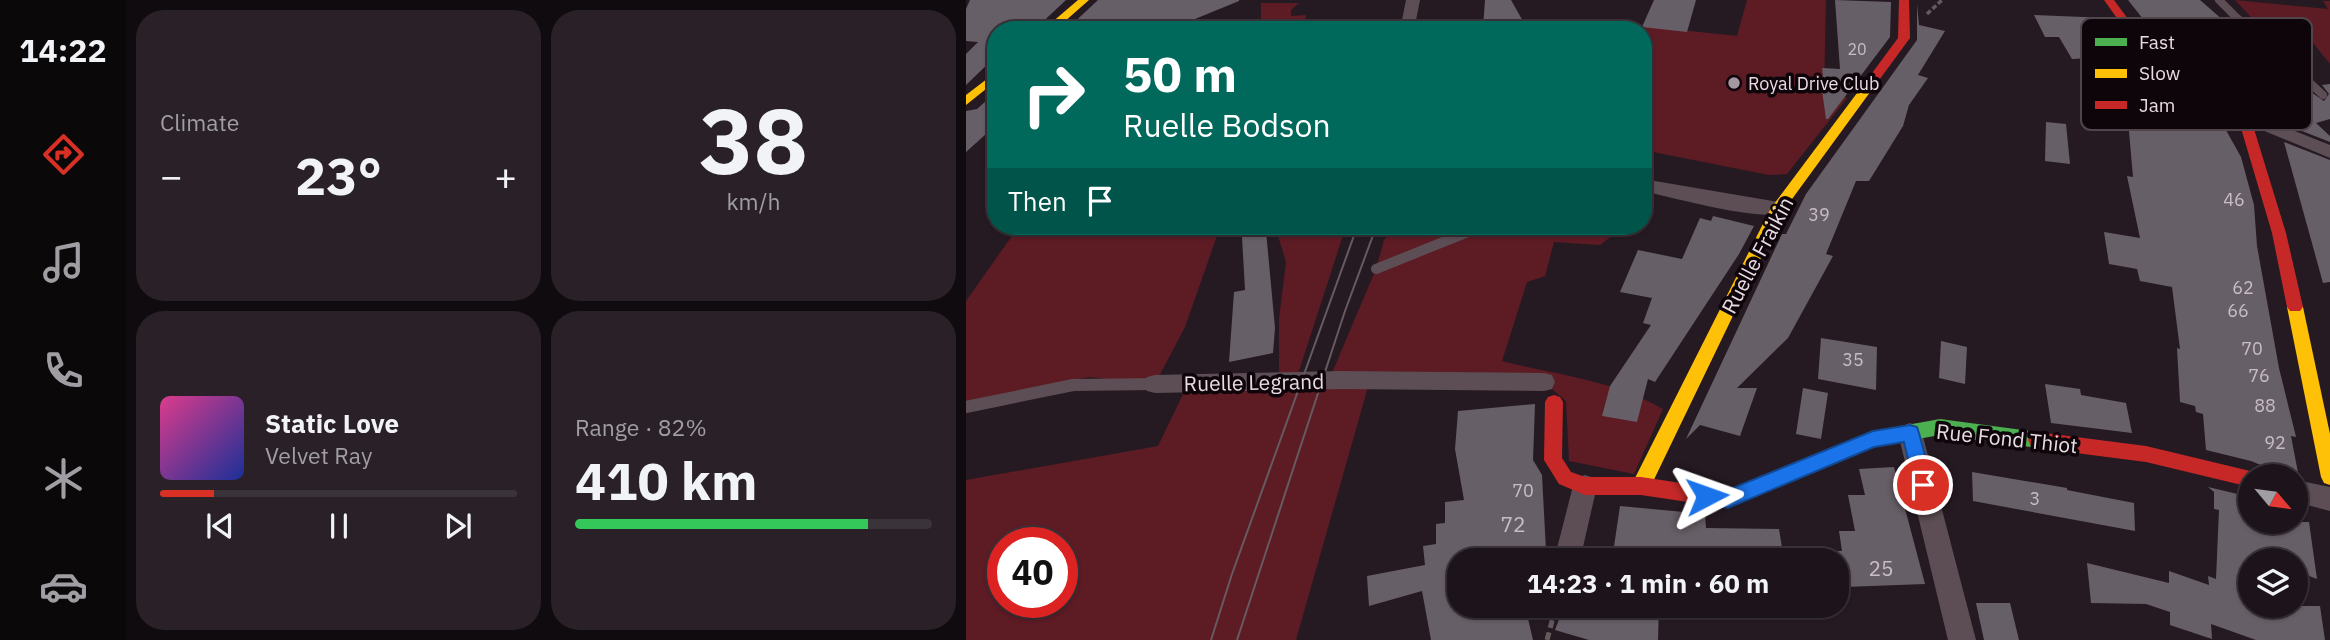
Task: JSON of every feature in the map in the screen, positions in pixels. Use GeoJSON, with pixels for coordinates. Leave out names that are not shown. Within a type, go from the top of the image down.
{"type":"FeatureCollection","features":[{"type":"Feature","properties":{"kind":"street"},"geometry":{"type":"LineString","coordinates":[[1059,21],[1084,0]]}},
{"type":"Feature","properties":{"kind":"street"},"geometry":{"type":"LineString","coordinates":[[1409,21],[1413,0]]}},
{"type":"Feature","properties":{"kind":"street","name":"Ruelle Fraikin"},"geometry":{"type":"LineString","coordinates":[[1640,486],[1778,208],[1904,38],[1903,0]]}},
{"type":"Feature","properties":{"kind":"street"},"geometry":{"type":"LineString","coordinates":[[2109,0],[2122,18]]}},
{"type":"Feature","properties":{"kind":"street"},"geometry":{"type":"LineString","coordinates":[[966,101],[987,83]]}},
{"type":"Feature","properties":{"kind":"street"},"geometry":{"type":"LineString","coordinates":[[2249,130],[2279,233],[2330,477]]}},
{"type":"Feature","properties":{"kind":"street"},"geometry":{"type":"LineString","coordinates":[[2277,130],[2330,152]]}},
{"type":"Feature","properties":{"kind":"street"},"geometry":{"type":"LineString","coordinates":[[1652,187],[1746,205],[1778,208]]}},
{"type":"Feature","properties":{"kind":"street","name":"Ruelle Legrand"},"geometry":{"type":"LineString","coordinates":[[1155,384],[1340,380],[1549,392]]}},
{"type":"Feature","properties":{"kind":"street"},"geometry":{"type":"LineString","coordinates":[[1549,392],[1553,460],[1575,482],[1568,548]]}},
{"type":"Feature","properties":{"kind":"street","name":"Rue Fond Thiot"},"geometry":{"type":"LineString","coordinates":[[1575,482],[1640,486],[1728,499],[1873,439],[1940,427],[2146,454],[2238,477]]}},
{"type":"Feature","properties":{"kind":"street"},"geometry":{"type":"LineString","coordinates":[[1910,433],[1962,640]]}},
{"type":"Feature","properties":{"kind":"street"},"geometry":{"type":"LineString","coordinates":[[2308,494],[2330,499]]}},
{"type":"Feature","properties":{"kind":"lane"},"geometry":{"type":"LineString","coordinates":[[2219,0],[2237,18]]}},
{"type":"Feature","properties":{"kind":"lane"},"geometry":{"type":"LineString","coordinates":[[2312,85],[2323,95]]}},
{"type":"Feature","properties":{"kind":"lane"},"geometry":{"type":"LineString","coordinates":[[1376,269],[1461,235]]}},
{"type":"Feature","properties":{"kind":"lane","name":"Ruelle Legrand"},"geometry":{"type":"LineString","coordinates":[[966,407],[1073,386],[1155,384]]}},
{"type":"Feature","properties":{"kind":"path"},"geometry":{"type":"LineString","coordinates":[[1548,640],[1553,618]]}},
{"type":"Feature","properties":{"kind":"shaded area","name":"Royal Drive Club"},"geometry":{"type":"Polygon","coordinates":[[[1747,0],[1826,0],[1824,91],[1847,98],[1787,174],[1769,175],[1652,152],[1652,27],[1737,36],[1747,0]]]}},
{"type":"Feature","properties":{"kind":"shaded area"},"geometry":{"type":"Polygon","coordinates":[[[2235,0],[2328,9],[2323,1],[2330,1],[2330,64],[2312,42],[2312,18],[2252,18],[2235,0]]]}},
{"type":"Feature","properties":{"kind":"shaded area"},"geometry":{"type":"Polygon","coordinates":[[[1261,3],[1299,3],[1291,10],[1291,16],[1306,15],[1306,21],[1261,21],[1261,3]]]}},
{"type":"Feature","properties":{"kind":"shaded area"},"geometry":{"type":"Polygon","coordinates":[[[1013,235],[1217,235],[1185,327],[1155,384],[1089,377],[966,402],[966,301],[1013,235]]]}},
{"type":"Feature","properties":{"kind":"shaded area"},"geometry":{"type":"Polygon","coordinates":[[[1278,235],[1343,235],[1299,371],[1279,382],[1279,319],[1286,262],[1278,235]]]}},
{"type":"Feature","properties":{"kind":"shaded area"},"geometry":{"type":"Polygon","coordinates":[[[1388,235],[1613,235],[1600,245],[1554,242],[1545,276],[1527,282],[1502,361],[1605,385],[1663,409],[1634,474],[1569,461],[1566,401],[1544,382],[1370,380],[1296,640],[966,640],[966,480],[1158,446],[1188,384],[1329,380],[1388,235]]]}},
{"type":"Feature","properties":{"kind":"building"},"geometry":{"type":"Polygon","coordinates":[[[970,0],[1066,0],[1044,21],[987,21],[987,65],[966,85],[966,54],[978,42],[966,41],[966,9],[970,0]]]}},
{"type":"Feature","properties":{"kind":"building"},"geometry":{"type":"Polygon","coordinates":[[[1098,0],[1239,0],[1190,21],[1076,21],[1098,0]]]}},
{"type":"Feature","properties":{"kind":"building"},"geometry":{"type":"Polygon","coordinates":[[[1485,0],[1511,0],[1523,21],[1484,21],[1485,0]]]}},
{"type":"Feature","properties":{"kind":"building"},"geometry":{"type":"Polygon","coordinates":[[[1654,0],[1696,0],[1687,32],[1652,28],[1652,21],[1645,21],[1654,0]]]}},
{"type":"Feature","properties":{"kind":"building"},"geometry":{"type":"Polygon","coordinates":[[[1835,0],[1891,2],[1890,37],[1826,119],[1820,76],[1823,76],[1822,68],[1840,69],[1835,0]]]}},
{"type":"Feature","properties":{"kind":"building"},"geometry":{"type":"Polygon","coordinates":[[[2128,0],[2200,0],[2221,18],[2142,18],[2128,0]]]}},
{"type":"Feature","properties":{"kind":"building"},"geometry":{"type":"Polygon","coordinates":[[[1917,4],[1919,25],[1945,31],[1918,75],[1928,78],[1909,105],[1903,126],[1869,181],[1856,181],[1826,254],[1833,256],[1788,338],[1737,388],[1757,388],[1740,436],[1700,425],[1686,439],[1782,234],[1786,234],[1806,194],[1917,40],[1917,4]]]}},
{"type":"Feature","properties":{"kind":"building"},"geometry":{"type":"Polygon","coordinates":[[[2034,15],[2109,18],[2081,18],[2081,58],[2072,59],[2059,37],[2045,37],[2034,15]]]}},
{"type":"Feature","properties":{"kind":"building"},"geometry":{"type":"Polygon","coordinates":[[[2330,84],[2330,119],[2316,123],[2330,136],[2330,142],[2299,130],[2312,130],[2312,93],[2324,101],[2329,94],[2322,85],[2330,84]]]}},
{"type":"Feature","properties":{"kind":"building"},"geometry":{"type":"Polygon","coordinates":[[[987,100],[987,133],[966,152],[966,111],[977,109],[987,100]]]}},
{"type":"Feature","properties":{"kind":"building"},"geometry":{"type":"Polygon","coordinates":[[[2046,122],[2066,124],[2070,164],[2045,161],[2046,122]]]}},
{"type":"Feature","properties":{"kind":"building"},"geometry":{"type":"Polygon","coordinates":[[[2129,130],[2226,130],[2241,157],[2254,205],[2257,246],[2279,368],[2296,437],[2291,436],[2296,464],[2258,464],[2206,450],[2203,414],[2196,412],[2195,406],[2180,402],[2177,348],[2180,349],[2172,287],[2140,281],[2137,269],[2109,264],[2104,232],[2140,238],[2127,176],[2133,177],[2129,130]]]}},
{"type":"Feature","properties":{"kind":"building"},"geometry":{"type":"Polygon","coordinates":[[[2284,142],[2330,160],[2330,282],[2323,283],[2284,142]]]}},
{"type":"Feature","properties":{"kind":"building"},"geometry":{"type":"Polygon","coordinates":[[[1713,216],[1754,226],[1739,254],[1655,382],[1648,379],[1637,422],[1602,416],[1610,386],[1651,325],[1643,323],[1652,298],[1620,292],[1638,250],[1682,259],[1700,218],[1711,221],[1713,216]]]}},
{"type":"Feature","properties":{"kind":"building"},"geometry":{"type":"Polygon","coordinates":[[[1266,235],[1275,328],[1273,353],[1229,362],[1234,292],[1245,290],[1242,237],[1266,235]]]}},
{"type":"Feature","properties":{"kind":"building"},"geometry":{"type":"Polygon","coordinates":[[[1821,338],[1877,347],[1876,390],[1818,379],[1821,338]]]}},
{"type":"Feature","properties":{"kind":"building"},"geometry":{"type":"Polygon","coordinates":[[[1941,341],[1967,347],[1965,384],[1939,378],[1941,341]]]}},
{"type":"Feature","properties":{"kind":"building"},"geometry":{"type":"Polygon","coordinates":[[[2045,384],[2080,389],[2081,395],[2126,403],[2132,433],[2051,423],[2045,384]]]}},
{"type":"Feature","properties":{"kind":"building"},"geometry":{"type":"Polygon","coordinates":[[[1803,388],[1828,393],[1821,439],[1796,434],[1803,388]]]}},
{"type":"Feature","properties":{"kind":"building"},"geometry":{"type":"Polygon","coordinates":[[[1535,404],[1533,460],[1542,475],[1546,548],[1447,548],[1447,618],[1528,618],[1533,640],[1431,640],[1422,591],[1369,606],[1367,576],[1425,565],[1423,546],[1436,544],[1436,524],[1445,523],[1445,502],[1464,500],[1455,449],[1458,411],[1535,404]]]}},
{"type":"Feature","properties":{"kind":"building"},"geometry":{"type":"Polygon","coordinates":[[[1894,467],[1925,584],[1849,587],[1849,548],[1842,548],[1839,531],[1855,531],[1848,495],[1865,495],[1859,469],[1894,467]]]}},
{"type":"Feature","properties":{"kind":"building"},"geometry":{"type":"Polygon","coordinates":[[[1972,472],[2067,488],[2134,503],[2135,531],[1973,501],[1972,472]]]}},
{"type":"Feature","properties":{"kind":"building"},"geometry":{"type":"Polygon","coordinates":[[[2208,487],[2238,494],[2238,534],[2308,534],[2309,522],[2317,579],[2308,576],[2308,548],[2238,548],[2238,618],[2308,618],[2308,606],[2320,606],[2325,640],[2256,640],[2211,624],[2212,639],[2170,625],[2170,612],[2146,604],[2091,603],[2087,563],[2169,583],[2169,571],[2209,585],[2208,576],[2216,579],[2219,510],[2214,509],[2214,492],[2208,487]]]}},
{"type":"Feature","properties":{"kind":"building"},"geometry":{"type":"Polygon","coordinates":[[[1620,506],[1705,514],[1706,528],[1779,529],[1782,548],[1614,548],[1620,506]]]}},
{"type":"Feature","properties":{"kind":"building"},"geometry":{"type":"Polygon","coordinates":[[[1976,603],[2010,603],[2019,640],[1984,640],[1976,603]]]}},
{"type":"Feature","properties":{"kind":"building"},"geometry":{"type":"Polygon","coordinates":[[[1560,618],[1659,618],[1658,640],[1589,640],[1555,630],[1560,618]]]}},
{"type":"Feature","properties":{"kind":"tram line"},"geometry":{"type":"LineString","coordinates":[[1211,640],[1232,574],[1354,235]]}},
{"type":"Feature","properties":{"kind":"tram line"},"geometry":{"type":"LineString","coordinates":[[1237,640],[1345,311],[1373,235]]}},
{"type":"Feature","properties":{"kind":"traffic: fast"},"geometry":{"type":"LineString","coordinates":[[1745,492],[1873,439],[1940,427],[2037,440]]}},
{"type":"Feature","properties":{"kind":"traffic: slow"},"geometry":{"type":"LineString","coordinates":[[1059,21],[1084,0]]}},
{"type":"Feature","properties":{"kind":"traffic: slow"},"geometry":{"type":"LineString","coordinates":[[966,101],[987,83]]}},
{"type":"Feature","properties":{"kind":"traffic: slow"},"geometry":{"type":"LineString","coordinates":[[1641,486],[1778,208],[1870,84]]}},
{"type":"Feature","properties":{"kind":"traffic: slow"},"geometry":{"type":"LineString","coordinates":[[2295,307],[2330,477]]}},
{"type":"Feature","properties":{"kind":"traffic: jam"},"geometry":{"type":"LineString","coordinates":[[1870,84],[1904,38],[1904,0]]}},
{"type":"Feature","properties":{"kind":"traffic: jam"},"geometry":{"type":"LineString","coordinates":[[2109,0],[2122,18]]}},
{"type":"Feature","properties":{"kind":"traffic: jam"},"geometry":{"type":"LineString","coordinates":[[2248,130],[2279,233],[2295,307]]}},
{"type":"Feature","properties":{"kind":"traffic: jam"},"geometry":{"type":"LineString","coordinates":[[1554,402],[1553,460],[1565,478],[1585,486],[1641,486],[1728,499],[1745,492]]}},
{"type":"Feature","properties":{"kind":"traffic: jam"},"geometry":{"type":"LineString","coordinates":[[2037,440],[2146,454],[2238,476]]}},
{"type":"Feature","properties":{"kind":"place","name":"Royal Drive Club"},"geometry":{"type":"Point","coordinates":[1734,83]}},
{"type":"Feature","properties":{"kind":"route"},"geometry":{"type":"LineString","coordinates":[[1707,496],[1728,499],[1873,439],[1910,433],[1923,485]]}}]}
